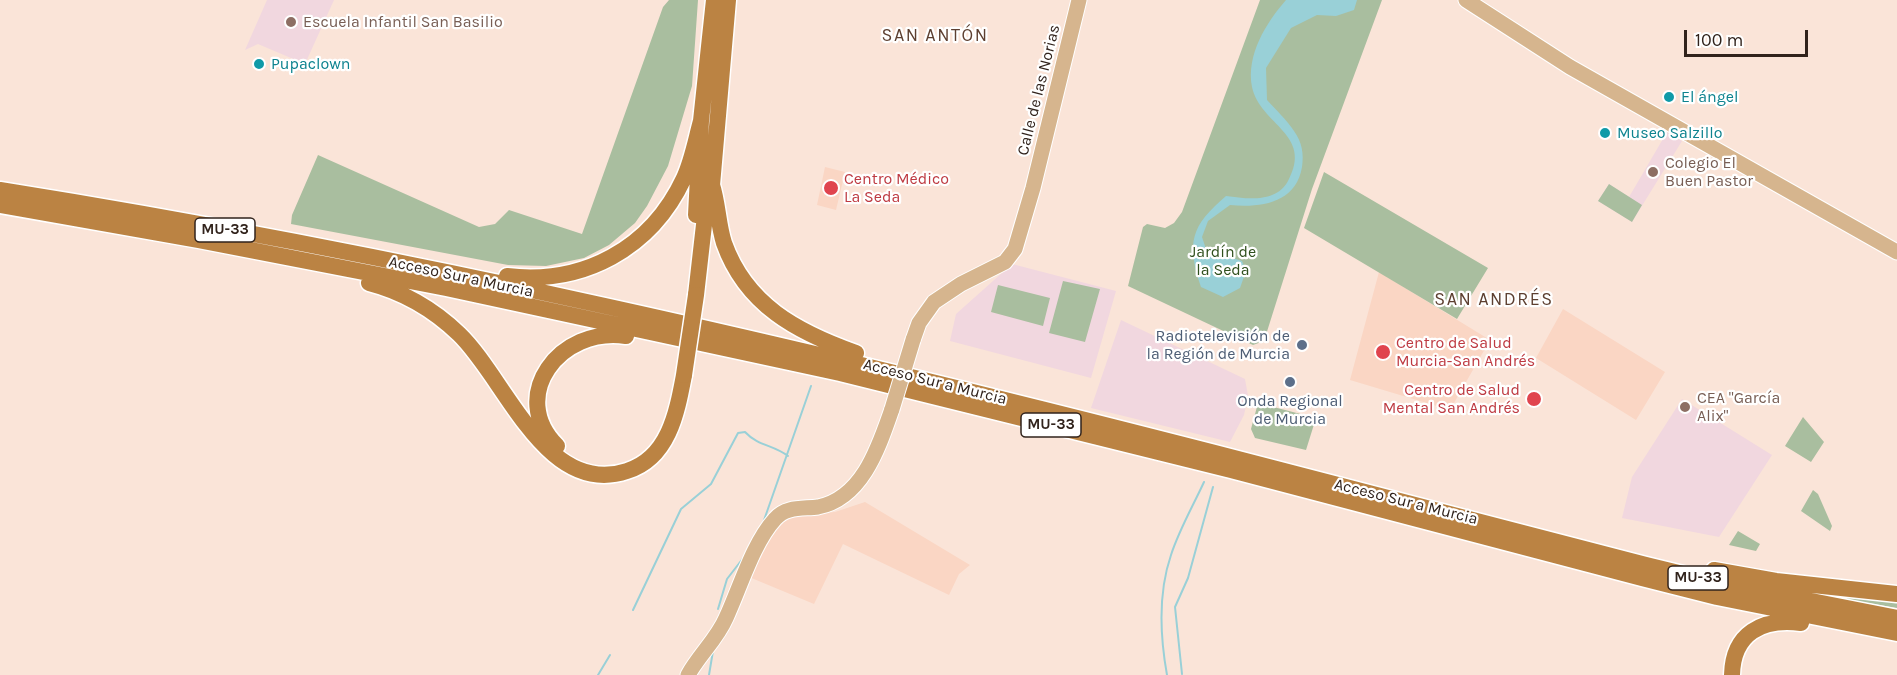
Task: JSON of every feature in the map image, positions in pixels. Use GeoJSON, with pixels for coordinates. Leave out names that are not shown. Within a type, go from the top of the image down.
{"type":"FeatureCollection","features":[{"type":"Feature","properties":{"kind":"highway"},"geometry":{"type":"LineString","coordinates":[[691,294],[711,0]]}},
{"type":"Feature","properties":{"kind":"highway"},"geometry":{"type":"LineString","coordinates":[[200,240],[388,288],[410,298],[459,333],[486,365],[538,440],[556,457],[581,471],[598,475],[630,471],[650,458],[674,425],[691,294],[712,185],[728,0]]}},
{"type":"Feature","properties":{"kind":"highway"},"geometry":{"type":"LineString","coordinates":[[449,274],[477,270],[528,279],[555,277],[585,270],[621,252],[645,232],[678,190],[685,176],[701,121]]}},
{"type":"Feature","properties":{"kind":"highway"},"geometry":{"type":"LineString","coordinates":[[712,185],[728,251],[742,279],[767,308],[787,324],[814,338],[921,378]]}},
{"type":"Feature","properties":{"kind":"highway","name":"Acceso Sur a Murcia"},"geometry":{"type":"LineString","coordinates":[[0,190],[449,274],[921,378],[1720,583],[1897,618]]}},
{"type":"Feature","properties":{"kind":"highway","name":"Acceso Sur a Murcia"},"geometry":{"type":"LineString","coordinates":[[0,205],[200,240],[446,288],[840,373],[1074,430],[1717,597],[1897,633]]}},
{"type":"Feature","properties":{"kind":"highway"},"geometry":{"type":"LineString","coordinates":[[653,334],[638,338],[599,335],[577,342],[561,352],[551,363],[540,390],[541,420],[549,437],[568,455],[595,466],[617,466],[635,459],[651,444],[664,423],[680,374]]}},
{"type":"Feature","properties":{"kind":"highway"},"geometry":{"type":"LineString","coordinates":[[1565,543],[1627,551],[1776,581],[1897,594]]}},
{"type":"Feature","properties":{"kind":"highway"},"geometry":{"type":"LineString","coordinates":[[1732,675],[1734,658],[1741,643],[1752,631],[1767,623],[1792,622],[1897,633]]}},
{"type":"Feature","properties":{"kind":"main road","name":"Calle de las Norias"},"geometry":{"type":"LineString","coordinates":[[688,675],[726,618],[766,532],[777,516],[784,511],[823,506],[849,491],[871,461],[892,409],[919,323],[934,302],[1010,257],[1019,240],[1033,188],[1079,0]]}},
{"type":"Feature","properties":{"kind":"main road"},"geometry":{"type":"LineString","coordinates":[[1466,0],[1570,67],[1602,83],[1897,252]]}},
{"type":"Feature","properties":{"kind":"shaded area","name":"Escuela Infantil San Basilio"},"geometry":{"type":"Polygon","coordinates":[[[267,0],[334,0],[305,64],[258,44],[245,50],[267,0]]]}},
{"type":"Feature","properties":{"kind":"shaded area","name":"Colegio El Buen Pastor"},"geometry":{"type":"Polygon","coordinates":[[[1667,132],[1682,141],[1632,222],[1598,201],[1609,184],[1629,197],[1667,132]]]}},
{"type":"Feature","properties":{"kind":"shaded area","name":"Centro Médico La Seda"},"geometry":{"type":"Polygon","coordinates":[[[825,167],[845,172],[836,210],[817,205],[825,167]]]}},
{"type":"Feature","properties":{"kind":"shaded area"},"geometry":{"type":"Polygon","coordinates":[[[1012,264],[1116,291],[1091,378],[950,341],[956,314],[1012,264]]]}},
{"type":"Feature","properties":{"kind":"shaded area"},"geometry":{"type":"Polygon","coordinates":[[[1379,272],[1490,340],[1450,410],[1350,380],[1379,272]]]}},
{"type":"Feature","properties":{"kind":"shaded area"},"geometry":{"type":"Polygon","coordinates":[[[1563,309],[1665,372],[1636,420],[1536,358],[1563,309]]]}},
{"type":"Feature","properties":{"kind":"shaded area"},"geometry":{"type":"Polygon","coordinates":[[[1121,320],[1245,379],[1248,396],[1244,415],[1230,442],[1091,408],[1121,320]]]}},
{"type":"Feature","properties":{"kind":"shaded area"},"geometry":{"type":"Polygon","coordinates":[[[1682,399],[1772,455],[1719,537],[1622,518],[1632,477],[1682,399]]]}},
{"type":"Feature","properties":{"kind":"shaded area"},"geometry":{"type":"Polygon","coordinates":[[[865,502],[970,565],[959,574],[949,595],[843,544],[814,604],[749,577],[779,522],[796,515],[835,512],[865,502]]]}},
{"type":"Feature","properties":{"kind":"green space"},"geometry":{"type":"Polygon","coordinates":[[[669,0],[698,0],[692,86],[668,166],[647,206],[635,223],[609,245],[584,258],[546,266],[508,265],[291,224],[292,215],[318,155],[479,227],[495,224],[509,210],[582,234],[663,7],[669,0]]]}},
{"type":"Feature","properties":{"kind":"green space","name":"Jardín de la Seda"},"geometry":{"type":"Polygon","coordinates":[[[1260,0],[1382,0],[1312,189],[1264,341],[1253,345],[1128,286],[1143,227],[1147,224],[1165,228],[1174,223],[1182,212],[1260,0]]]}},
{"type":"Feature","properties":{"kind":"green space"},"geometry":{"type":"Polygon","coordinates":[[[1324,172],[1488,268],[1457,319],[1304,228],[1324,172]]]}},
{"type":"Feature","properties":{"kind":"green space"},"geometry":{"type":"Polygon","coordinates":[[[1609,184],[1642,205],[1632,222],[1598,201],[1609,184]]]}},
{"type":"Feature","properties":{"kind":"green space"},"geometry":{"type":"Polygon","coordinates":[[[1063,281],[1100,289],[1085,342],[1049,333],[1063,281]]]}},
{"type":"Feature","properties":{"kind":"green space"},"geometry":{"type":"Polygon","coordinates":[[[998,285],[1050,298],[1043,326],[991,312],[998,285]]]}},
{"type":"Feature","properties":{"kind":"green space"},"geometry":{"type":"Polygon","coordinates":[[[1258,403],[1316,418],[1306,450],[1255,438],[1251,429],[1258,403]]]}},
{"type":"Feature","properties":{"kind":"green space"},"geometry":{"type":"Polygon","coordinates":[[[1803,417],[1824,442],[1811,462],[1785,446],[1803,417]]]}},
{"type":"Feature","properties":{"kind":"green space"},"geometry":{"type":"Polygon","coordinates":[[[1813,490],[1818,494],[1832,526],[1830,531],[1801,511],[1813,490]]]}},
{"type":"Feature","properties":{"kind":"green space"},"geometry":{"type":"Polygon","coordinates":[[[1738,531],[1760,544],[1756,551],[1729,545],[1738,531]]]}},
{"type":"Feature","properties":{"kind":"green space"},"geometry":{"type":"Polygon","coordinates":[[[1797,591],[1897,600],[1897,608],[1797,591]]]}},
{"type":"Feature","properties":{"kind":"water"},"geometry":{"type":"Polygon","coordinates":[[[1286,0],[1357,0],[1354,10],[1336,16],[1317,15],[1291,28],[1266,68],[1267,100],[1297,135],[1302,148],[1302,167],[1293,189],[1285,196],[1265,204],[1230,205],[1208,221],[1202,237],[1206,249],[1242,261],[1246,271],[1240,288],[1223,297],[1201,287],[1196,271],[1193,246],[1199,226],[1226,196],[1261,198],[1276,193],[1288,181],[1294,165],[1294,152],[1290,141],[1257,100],[1252,87],[1251,75],[1259,40],[1271,19],[1286,0]]]}},
{"type":"Feature","properties":{"kind":"waterway"},"geometry":{"type":"LineString","coordinates":[[763,523],[811,386]]}},
{"type":"Feature","properties":{"kind":"waterway"},"geometry":{"type":"LineString","coordinates":[[633,610],[681,509],[711,484],[738,433],[745,432],[755,440],[788,456]]}},
{"type":"Feature","properties":{"kind":"waterway"},"geometry":{"type":"LineString","coordinates":[[1167,675],[1162,630],[1164,584],[1174,546],[1204,482]]}},
{"type":"Feature","properties":{"kind":"waterway"},"geometry":{"type":"LineString","coordinates":[[1182,674],[1175,607],[1188,578],[1213,487]]}},
{"type":"Feature","properties":{"kind":"waterway"},"geometry":{"type":"LineString","coordinates":[[718,609],[727,579],[744,557]]}},
{"type":"Feature","properties":{"kind":"waterway"},"geometry":{"type":"LineString","coordinates":[[709,675],[713,651]]}},
{"type":"Feature","properties":{"kind":"waterway"},"geometry":{"type":"LineString","coordinates":[[598,675],[610,655]]}},
{"type":"Feature","properties":{"kind":"place","name":"Escuela Infantil San Basilio"},"geometry":{"type":"Point","coordinates":[291,22]}},
{"type":"Feature","properties":{"kind":"place","name":"Pupaclown"},"geometry":{"type":"Point","coordinates":[259,64]}},
{"type":"Feature","properties":{"kind":"place","name":"El ángel"},"geometry":{"type":"Point","coordinates":[1669,97]}},
{"type":"Feature","properties":{"kind":"place","name":"Museo Salzillo"},"geometry":{"type":"Point","coordinates":[1605,133]}},
{"type":"Feature","properties":{"kind":"place","name":"Colegio El Buen Pastor"},"geometry":{"type":"Point","coordinates":[1653,172]}},
{"type":"Feature","properties":{"kind":"place","name":"Centro Médico La Seda"},"geometry":{"type":"Point","coordinates":[831,188]}},
{"type":"Feature","properties":{"kind":"place","name":"Radiotelevisión de la Región de Murcia"},"geometry":{"type":"Point","coordinates":[1302,345]}},
{"type":"Feature","properties":{"kind":"place","name":"Centro de Salud Murcia-San Andrés"},"geometry":{"type":"Point","coordinates":[1383,352]}},
{"type":"Feature","properties":{"kind":"place","name":"Onda Regional de Murcia"},"geometry":{"type":"Point","coordinates":[1290,382]}},
{"type":"Feature","properties":{"kind":"place","name":"Centro de Salud Mental San Andrés"},"geometry":{"type":"Point","coordinates":[1534,399]}},
{"type":"Feature","properties":{"kind":"place","name":"CEA \"García Alix\""},"geometry":{"type":"Point","coordinates":[1685,407]}},
{"type":"Feature","properties":{"kind":"district","name":"SAN ANTÓN"},"geometry":{"type":"Point","coordinates":[935,36]}},
{"type":"Feature","properties":{"kind":"district","name":"SAN ANDRÉS"},"geometry":{"type":"Point","coordinates":[1494,300]}}]}
